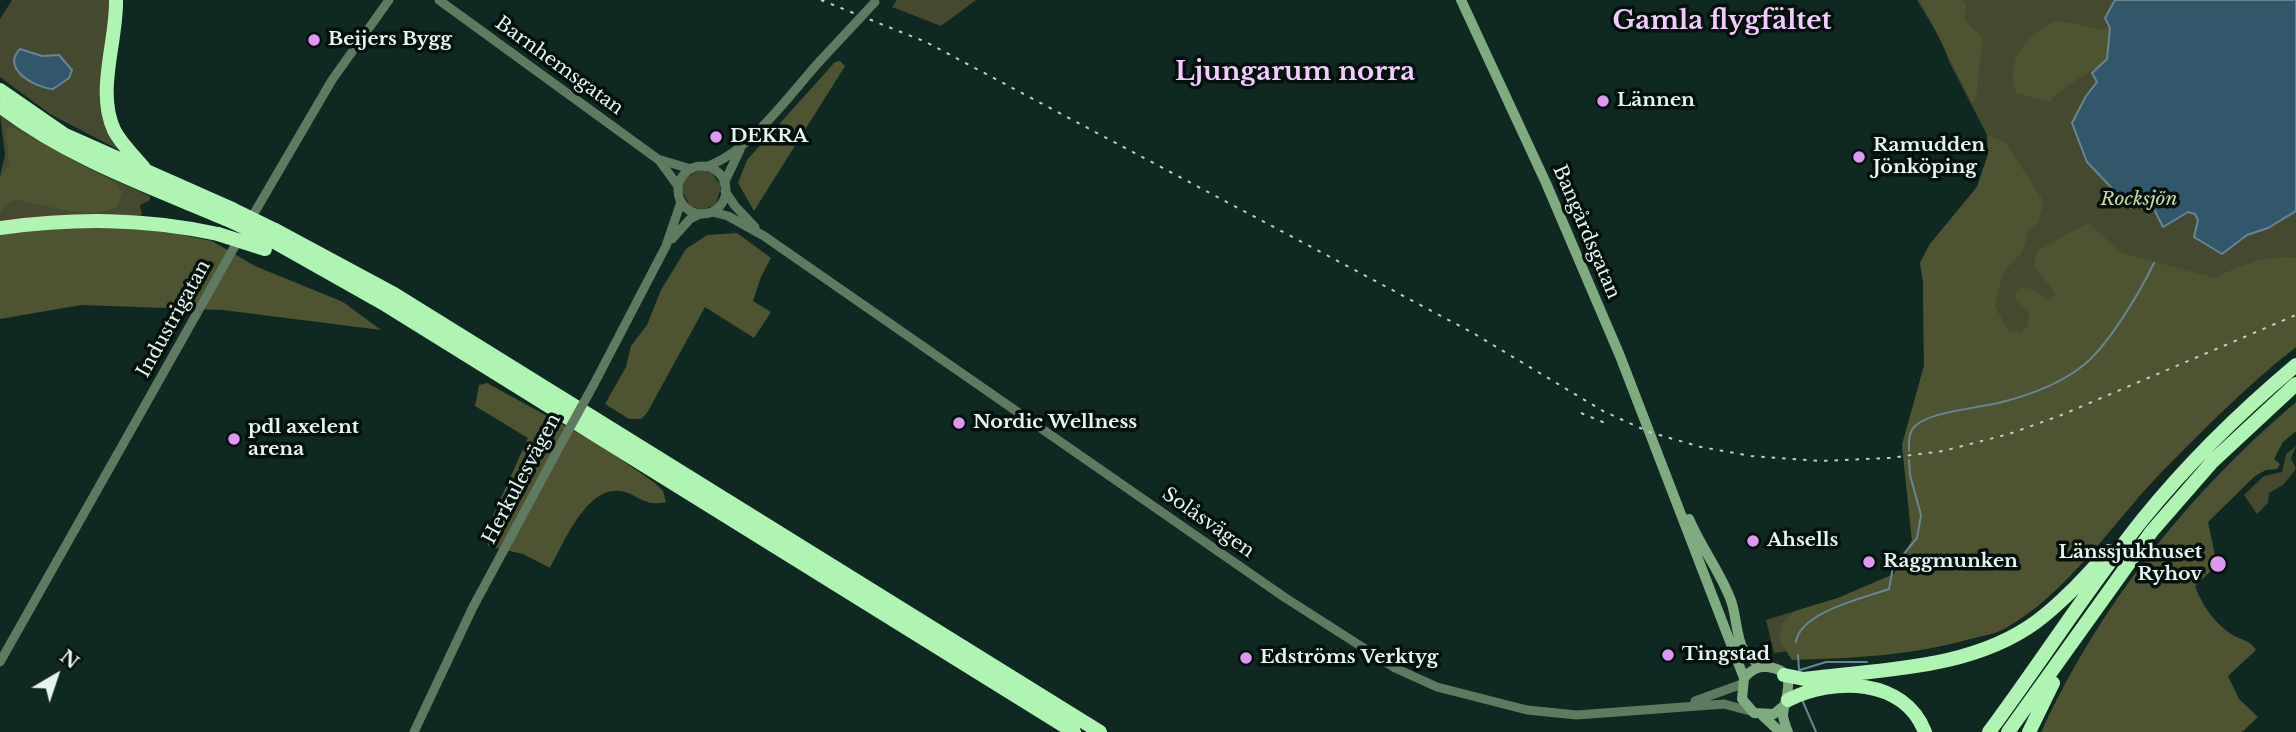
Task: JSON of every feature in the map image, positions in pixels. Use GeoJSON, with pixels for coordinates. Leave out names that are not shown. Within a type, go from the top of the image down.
{"type":"FeatureCollection","features":[{"type":"Feature","properties":{"kind":"highway"},"geometry":{"type":"LineString","coordinates":[[116,0],[108,82],[109,113],[119,139],[147,172]]}},
{"type":"Feature","properties":{"kind":"highway"},"geometry":{"type":"LineString","coordinates":[[0,90],[65,135],[147,172],[229,214],[346,283],[1074,732]]}},
{"type":"Feature","properties":{"kind":"highway"},"geometry":{"type":"LineString","coordinates":[[0,106],[59,146],[94,163],[229,214]]}},
{"type":"Feature","properties":{"kind":"highway"},"geometry":{"type":"LineString","coordinates":[[0,228],[62,220],[124,220],[170,224],[218,234],[270,240],[394,294],[1100,732]]}},
{"type":"Feature","properties":{"kind":"highway"},"geometry":{"type":"LineString","coordinates":[[1784,675],[1815,678],[1946,661],[1988,649],[2021,632],[2046,614],[2141,521],[2216,438],[2296,365]]}},
{"type":"Feature","properties":{"kind":"highway"},"geometry":{"type":"LineString","coordinates":[[2008,732],[2152,531],[2234,440],[2296,384]]}},
{"type":"Feature","properties":{"kind":"highway"},"geometry":{"type":"LineString","coordinates":[[1989,732],[2141,521]]}},
{"type":"Feature","properties":{"kind":"highway"},"geometry":{"type":"LineString","coordinates":[[2029,732],[2089,617]]}},
{"type":"Feature","properties":{"kind":"highway"},"geometry":{"type":"LineString","coordinates":[[1788,701],[1810,690],[1833,686],[1877,689],[1909,706],[1925,732]]}},
{"type":"Feature","properties":{"kind":"main road","name":"Bangårdsgatan"},"geometry":{"type":"LineString","coordinates":[[1461,0],[1546,183],[1670,481],[1675,486],[1700,544],[1719,571],[1733,605],[1743,650],[1755,662],[1766,667]]}},
{"type":"Feature","properties":{"kind":"main road","name":"Bangårdsgatan"},"geometry":{"type":"LineString","coordinates":[[1670,481],[1670,489],[1743,681]]}},
{"type":"Feature","properties":{"kind":"main road"},"geometry":{"type":"LineString","coordinates":[[1780,732],[1763,716],[1750,711],[1742,699],[1743,681],[1754,670],[1766,667],[1784,675],[1789,687],[1783,719],[1788,732]]}},
{"type":"Feature","properties":{"kind":"main road"},"geometry":{"type":"LineString","coordinates":[[1763,716],[1774,714],[1788,701]]}},
{"type":"Feature","properties":{"kind":"street","name":"Industrigatan"},"geometry":{"type":"LineString","coordinates":[[0,662],[300,132],[332,80],[389,0]]}},
{"type":"Feature","properties":{"kind":"street","name":"Barnhemsgatan"},"geometry":{"type":"LineString","coordinates":[[439,0],[659,160],[678,186]]}},
{"type":"Feature","properties":{"kind":"street"},"geometry":{"type":"LineString","coordinates":[[744,144],[725,187],[722,204],[712,212],[700,214],[691,211],[681,202],[678,186],[691,169],[721,161],[744,144],[876,1]]}},
{"type":"Feature","properties":{"kind":"street","name":"Barnhemsgatan"},"geometry":{"type":"LineString","coordinates":[[659,160],[691,169]]}},
{"type":"Feature","properties":{"kind":"street"},"geometry":{"type":"LineString","coordinates":[[705,167],[717,172],[725,187]]}},
{"type":"Feature","properties":{"kind":"street","name":"Solåsvägen"},"geometry":{"type":"LineString","coordinates":[[725,187],[735,206],[764,236]]}},
{"type":"Feature","properties":{"kind":"street","name":"Herkulesvägen"},"geometry":{"type":"LineString","coordinates":[[414,732],[473,607],[666,246],[681,202]]}},
{"type":"Feature","properties":{"kind":"street","name":"Solåsvägen"},"geometry":{"type":"LineString","coordinates":[[712,212],[733,218],[764,236],[1237,565],[1395,668],[1437,687],[1527,710],[1577,715],[1680,705],[1724,704],[1750,711]]}},
{"type":"Feature","properties":{"kind":"street","name":"Herkulesvägen"},"geometry":{"type":"LineString","coordinates":[[666,246],[685,223],[700,214]]}},
{"type":"Feature","properties":{"kind":"street","name":"Solåsvägen"},"geometry":{"type":"LineString","coordinates":[[1680,705],[1722,694],[1743,681]]}},
{"type":"Feature","properties":{"kind":"green space"},"geometry":{"type":"Polygon","coordinates":[[[12,0],[111,0],[103,81],[121,151],[50,114],[0,77],[0,19],[12,0]]]}},
{"type":"Feature","properties":{"kind":"green space"},"geometry":{"type":"Polygon","coordinates":[[[897,0],[976,0],[941,26],[892,7],[897,0]]]}},
{"type":"Feature","properties":{"kind":"green space","name":"Rocksjön"},"geometry":{"type":"Polygon","coordinates":[[[1917,0],[2296,0],[2296,303],[1837,645],[1774,653],[1766,620],[1838,598],[1894,574],[1912,540],[1902,445],[1924,366],[1923,281],[1920,263],[1930,244],[1977,187],[1988,155],[1987,135],[1940,38],[1917,0]]]}},
{"type":"Feature","properties":{"kind":"green space"},"geometry":{"type":"Polygon","coordinates":[[[1920,0],[1963,0],[1966,6],[1964,20],[1983,38],[1976,99],[1972,103],[1920,0]]]}},
{"type":"Feature","properties":{"kind":"green space"},"geometry":{"type":"Polygon","coordinates":[[[2057,20],[2098,29],[2110,28],[2107,59],[2062,90],[2050,102],[2016,93],[2013,69],[2021,49],[2028,40],[2057,20]]]}},
{"type":"Feature","properties":{"kind":"green space"},"geometry":{"type":"Polygon","coordinates":[[[840,61],[845,66],[754,211],[738,183],[747,160],[835,62],[840,61]]]}},
{"type":"Feature","properties":{"kind":"green space"},"geometry":{"type":"Polygon","coordinates":[[[0,114],[70,160],[150,196],[150,200],[140,205],[142,215],[104,215],[0,224],[0,176],[5,155],[0,114]]]}},
{"type":"Feature","properties":{"kind":"green space"},"geometry":{"type":"Polygon","coordinates":[[[12,127],[116,183],[122,193],[117,207],[93,213],[67,211],[16,200],[8,203],[0,212],[0,178],[9,165],[6,130],[12,127]]]}},
{"type":"Feature","properties":{"kind":"green space"},"geometry":{"type":"Polygon","coordinates":[[[1987,135],[2005,142],[2044,202],[2038,223],[2027,233],[2024,248],[2005,271],[1999,286],[1995,307],[2009,331],[2021,333],[2028,325],[2029,312],[2016,300],[2015,292],[2020,287],[2031,289],[2049,300],[2056,294],[2034,266],[2037,251],[2088,223],[2122,253],[2215,278],[2254,262],[2296,258],[2296,347],[2206,427],[2049,597],[2006,628],[1948,645],[1904,653],[1792,660],[1779,640],[1782,624],[1795,611],[1838,598],[1894,574],[1912,540],[1902,445],[1924,366],[1923,281],[1920,263],[1930,244],[1977,187],[1988,155],[1987,135]]]}},
{"type":"Feature","properties":{"kind":"green space"},"geometry":{"type":"Polygon","coordinates":[[[700,170],[712,173],[721,187],[716,204],[703,210],[690,206],[682,191],[685,178],[700,170]]]}},
{"type":"Feature","properties":{"kind":"green space"},"geometry":{"type":"Polygon","coordinates":[[[29,229],[154,229],[212,241],[255,266],[343,302],[381,330],[223,310],[81,305],[0,319],[0,235],[29,229]]]}},
{"type":"Feature","properties":{"kind":"green space"},"geometry":{"type":"Polygon","coordinates":[[[737,233],[771,258],[753,301],[771,312],[754,338],[705,307],[647,413],[641,419],[629,419],[605,404],[626,367],[631,346],[647,325],[661,290],[686,249],[707,235],[737,233]]]}},
{"type":"Feature","properties":{"kind":"green space"},"geometry":{"type":"Polygon","coordinates":[[[487,383],[600,445],[655,483],[663,491],[666,502],[646,502],[620,491],[608,492],[597,498],[577,519],[550,568],[523,554],[488,546],[485,533],[528,438],[475,406],[479,385],[487,383]]]}},
{"type":"Feature","properties":{"kind":"green space","name":"Länssjukhuset Ryhov"},"geometry":{"type":"Polygon","coordinates":[[[2296,402],[2296,431],[2283,442],[2274,459],[2280,464],[2277,469],[2266,470],[2255,476],[2208,522],[2217,565],[2195,586],[2217,623],[2256,650],[2228,676],[2239,699],[2258,717],[2242,732],[2041,732],[2091,639],[2150,553],[2219,474],[2296,402]]]}},
{"type":"Feature","properties":{"kind":"green space"},"geometry":{"type":"Polygon","coordinates":[[[2296,446],[2291,458],[2296,469],[2283,485],[2269,493],[2268,503],[2257,514],[2244,495],[2264,476],[2282,472],[2286,454],[2296,446]]]}},
{"type":"Feature","properties":{"kind":"water","name":"Rocksjön"},"geometry":{"type":"Polygon","coordinates":[[[2115,0],[2296,0],[2296,211],[2268,228],[2247,235],[2222,254],[2194,237],[2198,220],[2195,214],[2188,212],[2163,227],[2154,209],[2148,208],[2143,199],[2139,198],[2131,208],[2087,162],[2072,123],[2086,96],[2097,82],[2092,73],[2107,59],[2110,28],[2105,18],[2115,0]]]}},
{"type":"Feature","properties":{"kind":"water"},"geometry":{"type":"Polygon","coordinates":[[[20,49],[42,56],[59,55],[72,70],[69,78],[53,89],[30,81],[14,64],[20,49]]]}},
{"type":"Feature","properties":{"kind":"waterway"},"geometry":{"type":"LineString","coordinates":[[1909,451],[1911,432],[1922,421],[1944,413],[2024,396],[2056,383],[2076,371],[2114,331],[2154,263]]}},
{"type":"Feature","properties":{"kind":"waterway"},"geometry":{"type":"LineString","coordinates":[[1796,642],[1800,631],[1821,614],[1889,589],[1893,567],[1917,538],[1921,515],[1910,475],[1909,460]]}},
{"type":"Feature","properties":{"kind":"waterway"},"geometry":{"type":"LineString","coordinates":[[1798,655],[1799,670]]}},
{"type":"Feature","properties":{"kind":"waterway"},"geometry":{"type":"LineString","coordinates":[[1800,670],[1826,662],[1867,662]]}},
{"type":"Feature","properties":{"kind":"waterway"},"geometry":{"type":"LineString","coordinates":[[1803,702],[1816,732]]}},
{"type":"Feature","properties":{"kind":"railway"},"geometry":{"type":"LineString","coordinates":[[821,0],[926,42],[1473,333],[1603,411],[1649,432],[1701,447],[1751,456],[1821,461],[1889,458],[1943,451],[2009,434],[2059,416],[2296,315]]}},
{"type":"Feature","properties":{"kind":"railway"},"geometry":{"type":"LineString","coordinates":[[1581,413],[1610,425]]}},
{"type":"Feature","properties":{"kind":"place","name":"Beijers Bygg"},"geometry":{"type":"Point","coordinates":[314,40]}},
{"type":"Feature","properties":{"kind":"place","name":"Lännen"},"geometry":{"type":"Point","coordinates":[1603,101]}},
{"type":"Feature","properties":{"kind":"place","name":"DEKRA"},"geometry":{"type":"Point","coordinates":[716,137]}},
{"type":"Feature","properties":{"kind":"place","name":"Ramudden Jönköping"},"geometry":{"type":"Point","coordinates":[1859,157]}},
{"type":"Feature","properties":{"kind":"place","name":"Nordic Wellness"},"geometry":{"type":"Point","coordinates":[959,423]}},
{"type":"Feature","properties":{"kind":"place","name":"pdl axelent arena"},"geometry":{"type":"Point","coordinates":[234,439]}},
{"type":"Feature","properties":{"kind":"place","name":"Ahsells"},"geometry":{"type":"Point","coordinates":[1753,541]}},
{"type":"Feature","properties":{"kind":"place","name":"Raggmunken"},"geometry":{"type":"Point","coordinates":[1869,562]}},
{"type":"Feature","properties":{"kind":"place","name":"Länssjukhuset Ryhov"},"geometry":{"type":"Point","coordinates":[2218,564]}},
{"type":"Feature","properties":{"kind":"place","name":"Tingstad"},"geometry":{"type":"Point","coordinates":[1668,655]}},
{"type":"Feature","properties":{"kind":"place","name":"Edströms Verktyg"},"geometry":{"type":"Point","coordinates":[1246,658]}},
{"type":"Feature","properties":{"kind":"district","name":"Gamla flygfältet"},"geometry":{"type":"Point","coordinates":[1722,22]}},
{"type":"Feature","properties":{"kind":"district","name":"Ljungarum norra"},"geometry":{"type":"Point","coordinates":[1295,73]}}]}
